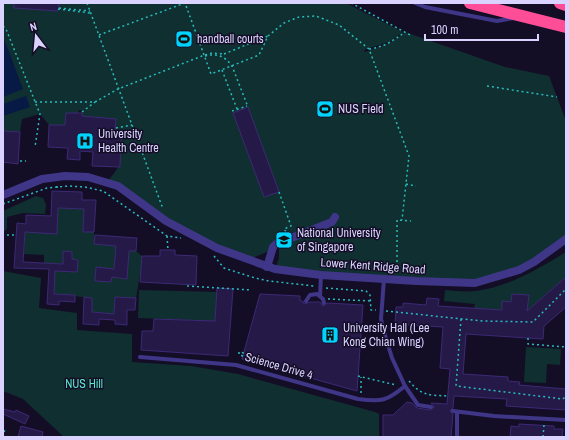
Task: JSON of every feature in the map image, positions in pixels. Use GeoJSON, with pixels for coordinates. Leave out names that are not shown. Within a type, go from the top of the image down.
{"type":"FeatureCollection","features":[{"type":"Feature","properties":{"kind":"highway"},"geometry":{"type":"LineString","coordinates":[[470,3],[566,27]]}},
{"type":"Feature","properties":{"kind":"highway"},"geometry":{"type":"LineString","coordinates":[[560,3],[566,5]]}},
{"type":"Feature","properties":{"kind":"street","name":"Lower Kent Ridge Road"},"geometry":{"type":"LineString","coordinates":[[3,195],[35,181],[47,178],[88,177],[118,186],[166,221],[217,248],[267,267],[286,272],[321,275],[475,283],[519,270],[565,242]]}},
{"type":"Feature","properties":{"kind":"street"},"geometry":{"type":"LineString","coordinates":[[267,267],[273,247],[276,244],[332,222],[334,217]]}},
{"type":"Feature","properties":{"kind":"lane"},"geometry":{"type":"LineString","coordinates":[[416,3],[425,7],[497,21],[522,17]]}},
{"type":"Feature","properties":{"kind":"lane"},"geometry":{"type":"LineString","coordinates":[[306,302],[310,295],[323,299],[321,275]]}},
{"type":"Feature","properties":{"kind":"lane"},"geometry":{"type":"LineString","coordinates":[[384,279],[382,310],[384,332],[389,352],[405,386],[418,405],[431,407]]}},
{"type":"Feature","properties":{"kind":"lane","name":"Science Drive 4"},"geometry":{"type":"LineString","coordinates":[[140,357],[236,365],[370,401],[382,401],[390,398],[405,386]]}},
{"type":"Feature","properties":{"kind":"lane"},"geometry":{"type":"LineString","coordinates":[[457,437],[455,411],[566,420]]}},
{"type":"Feature","properties":{"kind":"path"},"geometry":{"type":"LineString","coordinates":[[87,3],[163,207]]}},
{"type":"Feature","properties":{"kind":"path"},"geometry":{"type":"LineString","coordinates":[[99,34],[184,3],[211,74],[259,56],[268,36]]}},
{"type":"Feature","properties":{"kind":"path"},"geometry":{"type":"LineString","coordinates":[[351,3],[412,36]]}},
{"type":"Feature","properties":{"kind":"path"},"geometry":{"type":"LineString","coordinates":[[58,8],[90,12]]}},
{"type":"Feature","properties":{"kind":"path"},"geometry":{"type":"LineString","coordinates":[[220,56],[268,36],[291,19],[316,16],[339,25],[369,49],[409,156],[402,220]]}},
{"type":"Feature","properties":{"kind":"path"},"geometry":{"type":"LineString","coordinates":[[3,26],[6,29],[40,114],[35,147]]}},
{"type":"Feature","properties":{"kind":"path"},"geometry":{"type":"LineString","coordinates":[[369,49],[379,48],[405,32]]}},
{"type":"Feature","properties":{"kind":"path"},"geometry":{"type":"LineString","coordinates":[[82,112],[95,102],[118,89],[212,52],[224,54]]}},
{"type":"Feature","properties":{"kind":"path"},"geometry":{"type":"LineString","coordinates":[[204,56],[212,54],[220,56],[228,60],[232,66],[247,106],[232,111]]}},
{"type":"Feature","properties":{"kind":"path"},"geometry":{"type":"LineString","coordinates":[[222,70],[237,109]]}},
{"type":"Feature","properties":{"kind":"path"},"geometry":{"type":"LineString","coordinates":[[487,86],[557,97]]}},
{"type":"Feature","properties":{"kind":"path"},"geometry":{"type":"LineString","coordinates":[[35,102],[95,102]]}},
{"type":"Feature","properties":{"kind":"path"},"geometry":{"type":"LineString","coordinates":[[116,128],[132,125]]}},
{"type":"Feature","properties":{"kind":"path"},"geometry":{"type":"LineString","coordinates":[[20,161],[26,161]]}},
{"type":"Feature","properties":{"kind":"path"},"geometry":{"type":"LineString","coordinates":[[406,184],[416,186]]}},
{"type":"Feature","properties":{"kind":"path"},"geometry":{"type":"LineString","coordinates":[[57,186],[57,191]]}},
{"type":"Feature","properties":{"kind":"path"},"geometry":{"type":"LineString","coordinates":[[3,204],[57,186],[85,187],[103,191],[167,236],[187,240]]}},
{"type":"Feature","properties":{"kind":"path"},"geometry":{"type":"LineString","coordinates":[[279,192],[291,226],[284,229]]}},
{"type":"Feature","properties":{"kind":"path"},"geometry":{"type":"LineString","coordinates":[[396,278],[397,220],[411,221]]}},
{"type":"Feature","properties":{"kind":"path"},"geometry":{"type":"LineString","coordinates":[[7,235],[16,235]]}},
{"type":"Feature","properties":{"kind":"path"},"geometry":{"type":"LineString","coordinates":[[167,236],[168,250]]}},
{"type":"Feature","properties":{"kind":"path"},"geometry":{"type":"LineString","coordinates":[[213,254],[224,268],[269,282],[366,291],[370,295],[372,302],[371,310],[461,319],[533,322],[566,289]]}},
{"type":"Feature","properties":{"kind":"path"},"geometry":{"type":"LineString","coordinates":[[187,286],[251,290]]}},
{"type":"Feature","properties":{"kind":"path"},"geometry":{"type":"LineString","coordinates":[[323,299],[372,302]]}},
{"type":"Feature","properties":{"kind":"path"},"geometry":{"type":"LineString","coordinates":[[461,319],[456,386],[563,399],[566,396]]}},
{"type":"Feature","properties":{"kind":"path"},"geometry":{"type":"LineString","coordinates":[[528,338],[528,344],[566,347]]}},
{"type":"Feature","properties":{"kind":"path"},"geometry":{"type":"LineString","coordinates":[[358,376],[396,385],[395,388]]}},
{"type":"Feature","properties":{"kind":"path"},"geometry":{"type":"LineString","coordinates":[[361,376],[361,397]]}},
{"type":"Feature","properties":{"kind":"path"},"geometry":{"type":"LineString","coordinates":[[408,379],[418,391],[426,395],[448,396]]}},
{"type":"Feature","properties":{"kind":"path"},"geometry":{"type":"LineString","coordinates":[[543,437],[544,419]]}},
{"type":"Feature","properties":{"kind":"path"},"geometry":{"type":"LineString","coordinates":[[3,437],[5,429]]}},
{"type":"Feature","properties":{"kind":"green space"},"geometry":{"type":"Polygon","coordinates":[[[3,3],[346,3],[403,32],[391,41],[364,50],[365,52],[391,42],[405,32],[505,67],[549,76],[566,121],[566,239],[510,273],[475,283],[275,269],[279,258],[279,247],[250,259],[217,248],[106,182],[116,171],[120,161],[121,134],[81,132],[116,127],[116,119],[82,116],[82,111],[79,110],[78,113],[66,113],[65,125],[49,125],[40,114],[22,119],[20,132],[3,131],[3,3]]]}},
{"type":"Feature","properties":{"kind":"green space"},"geometry":{"type":"Polygon","coordinates":[[[36,196],[43,198],[46,205],[45,214],[23,213],[7,217],[7,229],[3,232],[3,211],[36,196]]]}},
{"type":"Feature","properties":{"kind":"green space"},"geometry":{"type":"Polygon","coordinates":[[[58,208],[84,209],[83,232],[94,232],[94,243],[116,246],[114,269],[97,267],[95,281],[111,282],[112,277],[126,279],[129,251],[136,251],[142,256],[142,274],[140,275],[136,298],[115,297],[114,314],[92,312],[92,298],[54,294],[55,271],[77,272],[78,260],[72,259],[72,252],[64,251],[63,264],[44,263],[44,255],[24,254],[25,232],[48,233],[58,208]]]}},
{"type":"Feature","properties":{"kind":"green space"},"geometry":{"type":"Polygon","coordinates":[[[566,252],[566,277],[529,309],[530,312],[474,308],[475,304],[444,301],[445,290],[476,291],[500,286],[534,271],[566,252]]]}},
{"type":"Feature","properties":{"kind":"green space","name":"NUS Hill"},"geometry":{"type":"Polygon","coordinates":[[[3,271],[41,278],[39,308],[77,313],[77,330],[132,334],[132,362],[191,366],[238,374],[375,412],[379,414],[379,437],[64,437],[23,399],[3,391],[3,271]]]}},
{"type":"Feature","properties":{"kind":"green space"},"geometry":{"type":"Polygon","coordinates":[[[139,290],[217,292],[215,321],[138,318],[139,290]]]}},
{"type":"Feature","properties":{"kind":"green space"},"geometry":{"type":"Polygon","coordinates":[[[526,347],[561,349],[560,365],[547,364],[546,383],[524,382],[526,347]]]}},
{"type":"Feature","properties":{"kind":"water"},"geometry":{"type":"Polygon","coordinates":[[[3,36],[23,89],[3,97],[3,36]]]}},
{"type":"Feature","properties":{"kind":"water"},"geometry":{"type":"Polygon","coordinates":[[[26,96],[30,107],[3,116],[3,104],[26,96]]]}},
{"type":"Feature","properties":{"kind":"building"},"geometry":{"type":"Polygon","coordinates":[[[14,3],[59,3],[58,11],[14,8],[14,3]]]}},
{"type":"Feature","properties":{"kind":"building"},"geometry":{"type":"Polygon","coordinates":[[[248,107],[279,192],[264,197],[233,113],[248,107]]]}},
{"type":"Feature","properties":{"kind":"building","name":"University Health Centre"},"geometry":{"type":"Polygon","coordinates":[[[66,113],[82,113],[82,116],[116,119],[115,134],[121,134],[120,167],[92,166],[93,152],[80,151],[80,160],[67,159],[68,148],[48,147],[49,125],[65,125],[66,113]]]}},
{"type":"Feature","properties":{"kind":"building"},"geometry":{"type":"Polygon","coordinates":[[[3,131],[20,132],[18,164],[3,162],[3,131]]]}},
{"type":"Feature","properties":{"kind":"building"},"geometry":{"type":"Polygon","coordinates":[[[52,191],[82,192],[82,200],[96,200],[94,232],[83,232],[84,209],[58,208],[57,234],[25,232],[23,262],[63,264],[63,251],[72,252],[72,259],[78,260],[77,272],[55,271],[54,294],[75,295],[75,302],[59,301],[59,305],[47,304],[49,269],[14,268],[17,223],[26,224],[26,215],[51,216],[52,191]]]}},
{"type":"Feature","properties":{"kind":"building"},"geometry":{"type":"Polygon","coordinates":[[[95,235],[137,238],[136,251],[129,251],[127,279],[112,277],[111,282],[95,281],[96,267],[114,269],[116,246],[94,244],[95,235]]]}},
{"type":"Feature","properties":{"kind":"building"},"geometry":{"type":"Polygon","coordinates":[[[160,250],[175,250],[175,255],[197,256],[196,285],[140,282],[142,256],[160,256],[160,250]]]}},
{"type":"Feature","properties":{"kind":"building"},"geometry":{"type":"Polygon","coordinates":[[[566,277],[566,307],[544,326],[543,339],[466,334],[463,374],[508,377],[508,381],[520,382],[519,385],[566,389],[566,410],[506,406],[507,399],[454,396],[453,408],[450,411],[453,414],[451,437],[383,437],[383,415],[393,415],[407,402],[412,403],[417,408],[430,410],[434,407],[431,403],[447,404],[450,369],[440,368],[443,327],[395,324],[396,307],[403,307],[403,303],[426,305],[427,298],[439,299],[438,306],[502,310],[502,301],[511,302],[512,294],[529,295],[527,311],[566,277]]]}},
{"type":"Feature","properties":{"kind":"building"},"geometry":{"type":"Polygon","coordinates":[[[217,288],[233,289],[228,356],[141,350],[142,331],[153,331],[154,319],[215,321],[217,288]]]}},
{"type":"Feature","properties":{"kind":"building"},"geometry":{"type":"Polygon","coordinates":[[[260,294],[300,296],[300,301],[303,301],[304,304],[310,302],[320,302],[323,306],[327,303],[363,305],[357,391],[242,359],[260,294]]]}},
{"type":"Feature","properties":{"kind":"building"},"geometry":{"type":"Polygon","coordinates":[[[84,297],[92,298],[92,312],[114,314],[115,297],[136,298],[135,310],[127,310],[127,325],[115,324],[115,320],[99,319],[99,325],[83,324],[84,297]]]}},
{"type":"Feature","properties":{"kind":"building"},"geometry":{"type":"Polygon","coordinates":[[[3,409],[15,412],[16,410],[29,416],[25,424],[3,414],[3,409]]]}},
{"type":"Feature","properties":{"kind":"building"},"geometry":{"type":"Polygon","coordinates":[[[519,424],[554,426],[554,429],[563,429],[562,437],[510,437],[511,426],[519,427],[519,424]]]}},
{"type":"Feature","properties":{"kind":"building"},"geometry":{"type":"Polygon","coordinates":[[[21,426],[43,432],[42,437],[18,437],[21,426]]]}},
{"type":"Feature","properties":{"kind":"place","name":"handball courts"},"geometry":{"type":"Point","coordinates":[184,39]}},
{"type":"Feature","properties":{"kind":"place","name":"NUS Field"},"geometry":{"type":"Point","coordinates":[325,109]}},
{"type":"Feature","properties":{"kind":"place","name":"University Health Centre"},"geometry":{"type":"Point","coordinates":[85,141]}},
{"type":"Feature","properties":{"kind":"place","name":"National University of Singapore"},"geometry":{"type":"Point","coordinates":[284,240]}},
{"type":"Feature","properties":{"kind":"place","name":"University Hall (Lee Kong Chian Wing)"},"geometry":{"type":"Point","coordinates":[330,335]}}]}
